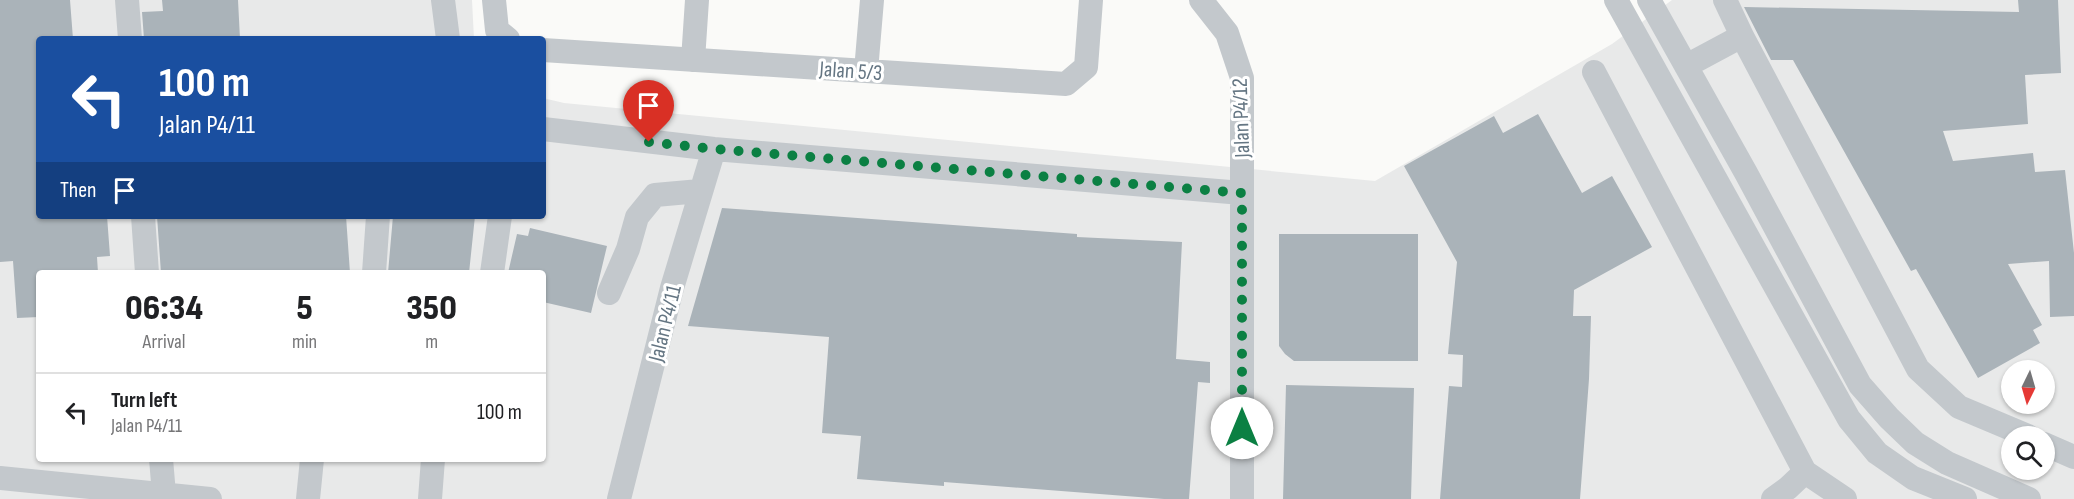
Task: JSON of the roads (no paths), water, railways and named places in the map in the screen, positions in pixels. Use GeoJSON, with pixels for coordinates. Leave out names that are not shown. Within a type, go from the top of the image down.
{"type":"FeatureCollection","features":[{"type":"Feature","properties":{"kind":"street"},"geometry":{"type":"LineString","coordinates":[[127,0],[130,36]]}},
{"type":"Feature","properties":{"kind":"street"},"geometry":{"type":"LineString","coordinates":[[443,0],[448,36]]}},
{"type":"Feature","properties":{"kind":"street"},"geometry":{"type":"LineString","coordinates":[[495,0],[497,30],[504,36]]}},
{"type":"Feature","properties":{"kind":"street"},"geometry":{"type":"LineString","coordinates":[[693,60],[697,0]]}},
{"type":"Feature","properties":{"kind":"street"},"geometry":{"type":"LineString","coordinates":[[866,71],[872,0]]}},
{"type":"Feature","properties":{"kind":"street","name":"Jalan 5/3"},"geometry":{"type":"LineString","coordinates":[[546,50],[1066,84],[1086,67],[1091,0]]}},
{"type":"Feature","properties":{"kind":"street","name":"Jalan P4/12"},"geometry":{"type":"LineString","coordinates":[[1201,0],[1227,33],[1242,78],[1242,499]]}},
{"type":"Feature","properties":{"kind":"street"},"geometry":{"type":"LineString","coordinates":[[1616,0],[1849,419],[1877,453],[1904,472],[1913,478],[1965,499]]}},
{"type":"Feature","properties":{"kind":"street"},"geometry":{"type":"LineString","coordinates":[[1649,0],[1860,385],[1915,443],[1947,463],[2029,499]]}},
{"type":"Feature","properties":{"kind":"street"},"geometry":{"type":"LineString","coordinates":[[1725,0],[1918,369],[1959,407],[2004,426]]}},
{"type":"Feature","properties":{"kind":"street"},"geometry":{"type":"LineString","coordinates":[[1686,66],[1742,36]]}},
{"type":"Feature","properties":{"kind":"street"},"geometry":{"type":"LineString","coordinates":[[1594,72],[1806,472],[1845,499]]}},
{"type":"Feature","properties":{"kind":"street"},"geometry":{"type":"LineString","coordinates":[[546,129],[714,149],[1242,193]]}},
{"type":"Feature","properties":{"kind":"street","name":"Jalan P4/11"},"geometry":{"type":"LineString","coordinates":[[619,499],[672,288],[714,149]]}},
{"type":"Feature","properties":{"kind":"street"},"geometry":{"type":"LineString","coordinates":[[609,293],[628,249],[637,217],[656,195],[700,191]]}},
{"type":"Feature","properties":{"kind":"street"},"geometry":{"type":"LineString","coordinates":[[143,219],[147,270]]}},
{"type":"Feature","properties":{"kind":"street"},"geometry":{"type":"LineString","coordinates":[[374,270],[378,219]]}},
{"type":"Feature","properties":{"kind":"street"},"geometry":{"type":"LineString","coordinates":[[492,270],[500,219]]}},
{"type":"Feature","properties":{"kind":"street"},"geometry":{"type":"LineString","coordinates":[[2055,449],[2074,457]]}},
{"type":"Feature","properties":{"kind":"street"},"geometry":{"type":"LineString","coordinates":[[161,462],[164,494]]}},
{"type":"Feature","properties":{"kind":"street"},"geometry":{"type":"LineString","coordinates":[[309,499],[312,462]]}},
{"type":"Feature","properties":{"kind":"street"},"geometry":{"type":"LineString","coordinates":[[430,499],[433,462]]}},
{"type":"Feature","properties":{"kind":"street"},"geometry":{"type":"LineString","coordinates":[[1773,499],[1806,472]]}},
{"type":"Feature","properties":{"kind":"street"},"geometry":{"type":"LineString","coordinates":[[0,478],[210,499]]}}]}
